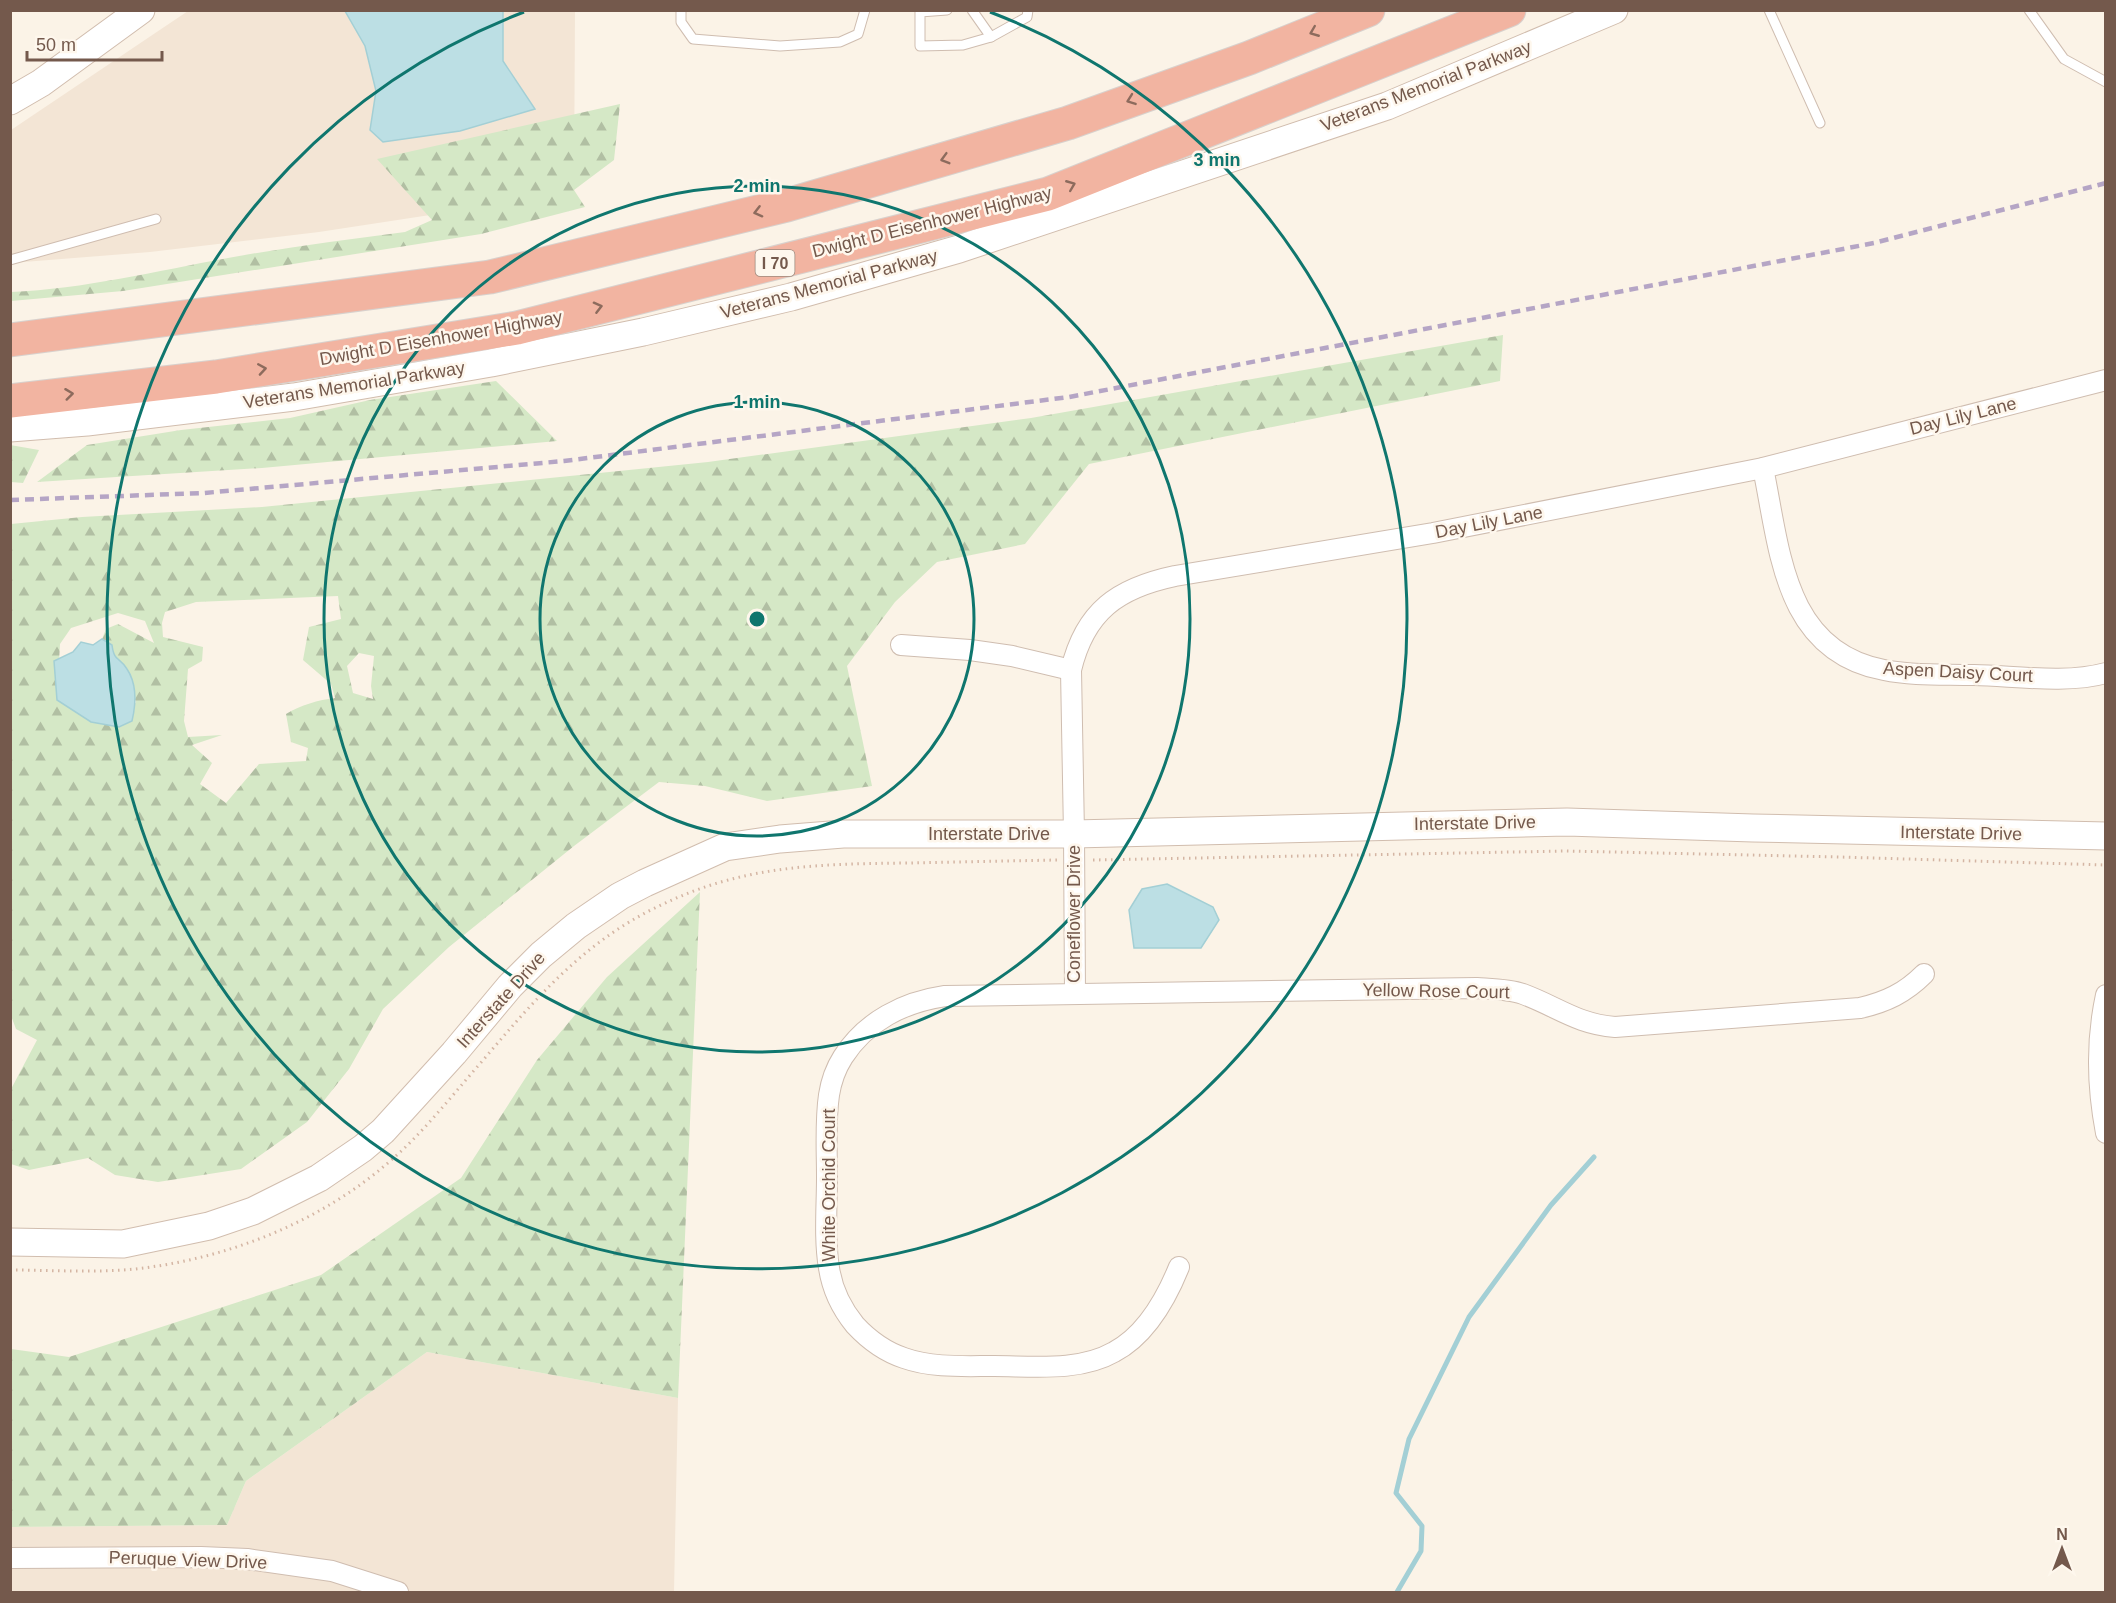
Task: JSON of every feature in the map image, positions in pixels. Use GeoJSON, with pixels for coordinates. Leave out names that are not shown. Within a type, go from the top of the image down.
{"type":"FeatureCollection","features":[{"type":"Feature","properties":{"kind":"highway"},"geometry":{"type":"LineString","coordinates":[[10,340],[502,275],[787,205],[1068,123],[1249,58],[1368,10]]}},
{"type":"Feature","properties":{"kind":"highway","name":"Dwight D Eisenhower Highway"},"geometry":{"type":"LineString","coordinates":[[10,401],[216,377],[517,328],[1048,194],[1509,10]]}},
{"type":"Feature","properties":{"kind":"main road"},"geometry":{"type":"LineString","coordinates":[[10,101],[41,83],[141,10]]}},
{"type":"Feature","properties":{"kind":"main road","name":"Veterans Memorial Parkway"},"geometry":{"type":"LineString","coordinates":[[10,428],[87,422],[294,396],[491,363],[643,332],[791,297],[959,249],[1387,106],[1614,10]]}},
{"type":"Feature","properties":{"kind":"main road","name":"Interstate Drive"},"geometry":{"type":"LineString","coordinates":[[10,1242],[123,1244],[198,1229],[253,1210],[319,1178],[356,1154],[383,1131],[454,1053],[510,986],[541,955],[576,926],[637,887],[725,847],[780,839],[843,834],[1074,847],[1567,822],[2106,836]]}},
{"type":"Feature","properties":{"kind":"street","name":"Day Lily Lane"},"geometry":{"type":"LineString","coordinates":[[1074,847],[1071,670],[1076,649],[1086,630],[1101,609],[1123,593],[1148,582],[1433,533],[1763,468],[2106,380]]}},
{"type":"Feature","properties":{"kind":"street","name":"Aspen Daisy Court"},"geometry":{"type":"LineString","coordinates":[[1763,468],[1788,586],[1797,608],[1822,640],[1840,653],[1862,664],[1884,670],[1911,673],[2071,678],[2106,673]]}},
{"type":"Feature","properties":{"kind":"street"},"geometry":{"type":"LineString","coordinates":[[901,645],[970,650],[1012,656],[1071,670]]}},
{"type":"Feature","properties":{"kind":"street","name":"Coneflower Drive"},"geometry":{"type":"LineString","coordinates":[[1074,847],[1075,994]]}},
{"type":"Feature","properties":{"kind":"street","name":"Yellow Rose Court"},"geometry":{"type":"LineString","coordinates":[[1075,994],[1502,990],[1521,993],[1581,1021],[1599,1026],[1616,1027],[1860,1008],[1879,1004],[1897,996],[1911,987],[1924,974]]}},
{"type":"Feature","properties":{"kind":"street","name":"White Orchid Court"},"geometry":{"type":"LineString","coordinates":[[1075,994],[945,996],[921,1000],[884,1017],[854,1043],[843,1058],[834,1077],[827,1116],[827,1242],[833,1287],[855,1324],[870,1339],[902,1358],[941,1365],[1071,1365],[1114,1353],[1129,1342],[1152,1316],[1179,1267]]}},
{"type":"Feature","properties":{"kind":"street"},"geometry":{"type":"LineString","coordinates":[[2106,994],[2099,1036],[2098,1066],[2099,1098],[2106,1133]]}},
{"type":"Feature","properties":{"kind":"street","name":"Peruque View Drive"},"geometry":{"type":"LineString","coordinates":[[10,1558],[248,1559],[332,1571],[398,1593]]}},
{"type":"Feature","properties":{"kind":"lane"},"geometry":{"type":"LineString","coordinates":[[681,10],[681,22],[693,39],[780,46],[840,42],[858,34],[865,10]]}},
{"type":"Feature","properties":{"kind":"lane"},"geometry":{"type":"LineString","coordinates":[[947,10],[920,12],[920,46],[963,45],[992,37],[1028,17],[1028,10]]}},
{"type":"Feature","properties":{"kind":"lane"},"geometry":{"type":"LineString","coordinates":[[972,10],[992,37]]}},
{"type":"Feature","properties":{"kind":"lane"},"geometry":{"type":"LineString","coordinates":[[1769,10],[1820,123]]}},
{"type":"Feature","properties":{"kind":"lane"},"geometry":{"type":"LineString","coordinates":[[2033,13],[2064,59],[2106,82]]}},
{"type":"Feature","properties":{"kind":"lane"},"geometry":{"type":"LineString","coordinates":[[10,260],[156,219]]}},
{"type":"Feature","properties":{"kind":"path"},"geometry":{"type":"LineString","coordinates":[[10,1270],[103,1271],[177,1263],[230,1250],[258,1240],[336,1200],[382,1168],[416,1137],[541,993],[566,968],[615,931],[659,906],[736,878],[764,871],[811,865],[1074,847],[1566,852],[2106,865]]}},
{"type":"Feature","properties":{"kind":"shaded area"},"geometry":{"type":"Polygon","coordinates":[[[188,11],[575,11],[574,190],[489,206],[319,232],[150,252],[11,263],[11,130],[188,11]]]}},
{"type":"Feature","properties":{"kind":"shaded area"},"geometry":{"type":"Polygon","coordinates":[[[427,1352],[678,1398],[674,1592],[11,1592],[10,1527],[227,1525],[246,1481],[427,1352]]]}},
{"type":"Feature","properties":{"kind":"green space"},"geometry":{"type":"Polygon","coordinates":[[[620,104],[614,160],[574,190],[585,207],[481,234],[123,291],[11,301],[11,292],[93,283],[250,254],[405,232],[432,220],[377,159],[620,104]]]}},
{"type":"Feature","properties":{"kind":"green space"},"geometry":{"type":"Polygon","coordinates":[[[1503,335],[1500,381],[1089,464],[1025,544],[937,562],[895,602],[847,666],[872,786],[767,801],[705,786],[659,782],[574,846],[449,947],[383,1009],[349,1069],[307,1122],[241,1169],[158,1182],[115,1175],[88,1158],[29,1170],[11,1164],[10,1091],[37,1040],[16,1029],[10,1013],[11,524],[82,517],[262,507],[708,462],[1031,418],[1503,335]],[[338,596],[196,602],[165,612],[162,623],[163,637],[203,647],[202,661],[188,669],[184,721],[188,737],[222,735],[192,745],[212,763],[200,784],[226,803],[259,764],[306,761],[308,748],[291,742],[286,714],[310,703],[335,698],[331,684],[303,660],[309,627],[341,619],[338,596]],[[118,613],[71,628],[60,644],[59,662],[136,703],[127,668],[113,655],[112,645],[102,639],[106,629],[118,624],[154,643],[145,621],[118,613]],[[359,653],[347,666],[353,693],[373,699],[371,686],[374,656],[359,653]]]}},
{"type":"Feature","properties":{"kind":"green space"},"geometry":{"type":"Polygon","coordinates":[[[496,381],[557,441],[262,468],[37,482],[87,445],[181,430],[290,418],[370,400],[496,381]]]}},
{"type":"Feature","properties":{"kind":"green space"},"geometry":{"type":"Polygon","coordinates":[[[10,445],[39,450],[23,483],[11,482],[10,445]]]}},
{"type":"Feature","properties":{"kind":"green space"},"geometry":{"type":"Polygon","coordinates":[[[700,892],[678,1398],[427,1352],[246,1481],[227,1525],[11,1527],[11,1349],[69,1357],[321,1275],[461,1178],[537,1060],[607,977],[700,892]]]}},
{"type":"Feature","properties":{"kind":"water"},"geometry":{"type":"Polygon","coordinates":[[[345,11],[503,11],[503,61],[535,109],[460,131],[383,142],[370,130],[376,91],[365,46],[345,11]]]}},
{"type":"Feature","properties":{"kind":"water"},"geometry":{"type":"Polygon","coordinates":[[[102,639],[112,645],[116,657],[130,675],[134,688],[132,721],[119,727],[91,722],[57,700],[54,661],[73,652],[81,642],[93,645],[102,639]]]}},
{"type":"Feature","properties":{"kind":"water"},"geometry":{"type":"Polygon","coordinates":[[[1167,884],[1213,907],[1219,920],[1201,948],[1134,948],[1129,910],[1142,889],[1167,884]]]}},
{"type":"Feature","properties":{"kind":"waterway"},"geometry":{"type":"LineString","coordinates":[[1397,1592],[1421,1551],[1422,1526],[1396,1493],[1409,1439],[1469,1317],[1551,1205],[1594,1157]]}},
{"type":"Feature","properties":{"kind":"railway"},"geometry":{"type":"LineString","coordinates":[[10,500],[204,493],[564,461],[1069,397],[1874,243],[2106,183]]}}]}
